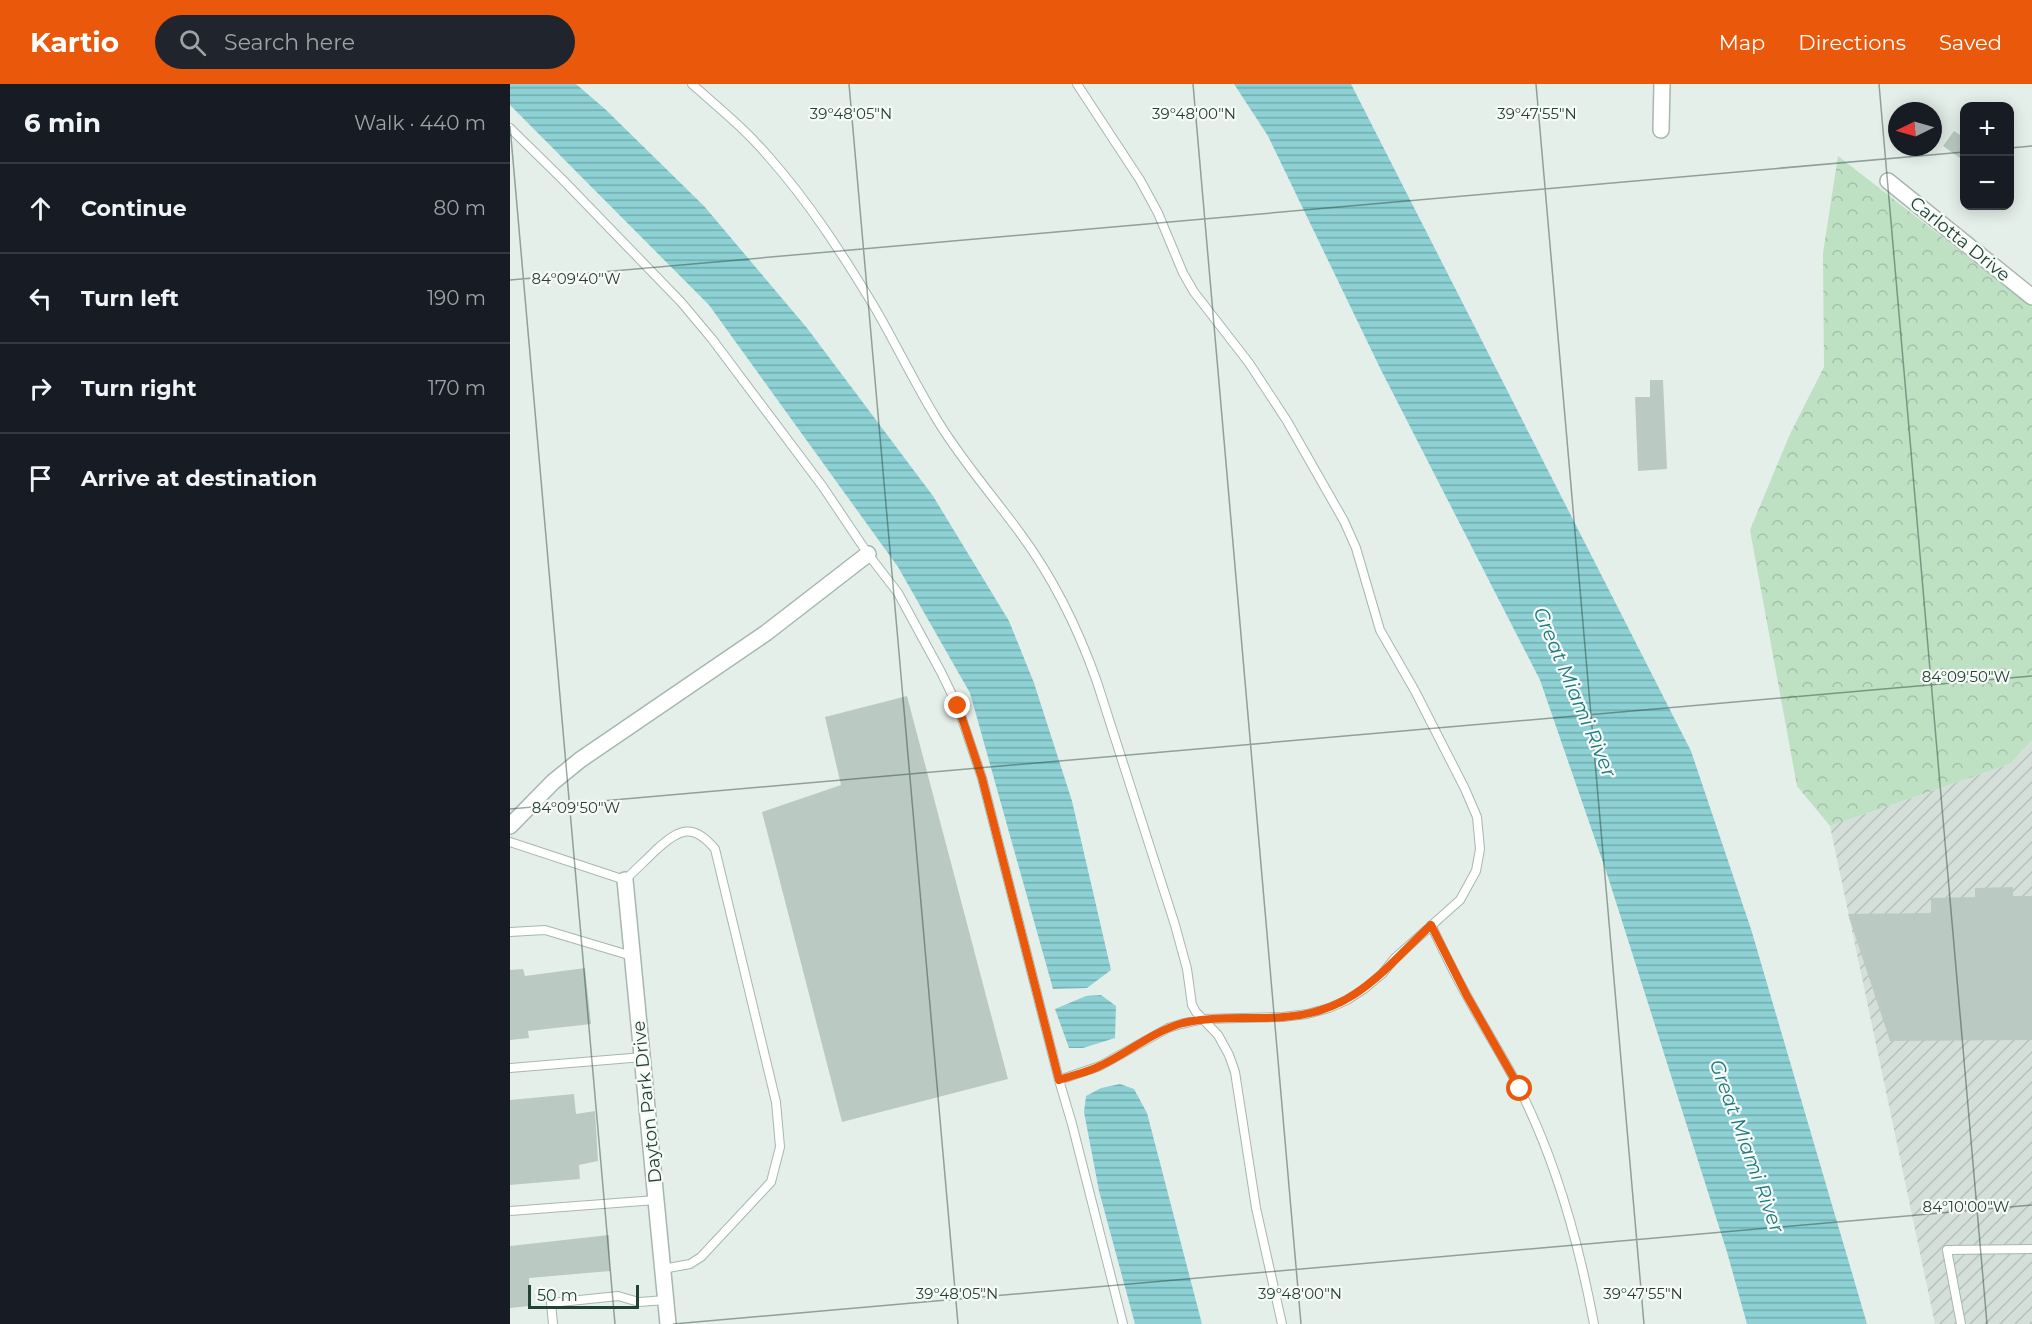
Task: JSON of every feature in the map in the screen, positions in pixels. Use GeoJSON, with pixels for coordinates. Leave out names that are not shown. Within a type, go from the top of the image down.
{"type":"FeatureCollection","features":[{"type":"Feature","properties":{"kind":"street"},"geometry":{"type":"LineString","coordinates":[[1661,130],[1662,84]]}},
{"type":"Feature","properties":{"kind":"street","name":"Carlotta Drive"},"geometry":{"type":"LineString","coordinates":[[1888,181],[2032,297]]}},
{"type":"Feature","properties":{"kind":"street"},"geometry":{"type":"LineString","coordinates":[[510,826],[553,782],[580,760],[696,683],[766,633],[868,554]]}},
{"type":"Feature","properties":{"kind":"street","name":"Dayton Park Drive"},"geometry":{"type":"LineString","coordinates":[[625,880],[668,1324]]}},
{"type":"Feature","properties":{"kind":"lane"},"geometry":{"type":"LineString","coordinates":[[692,84],[730,116],[768,155],[806,203],[875,308],[939,423],[1021,534],[1062,597],[1097,682],[1175,925],[1187,969],[1192,1005],[1218,1035],[1235,1072],[1256,1208],[1282,1324]]}},
{"type":"Feature","properties":{"kind":"lane"},"geometry":{"type":"LineString","coordinates":[[1059,1080],[1100,1066],[1168,1028],[1203,1019],[1283,1017],[1307,1014],[1329,1008],[1364,989],[1460,900],[1476,871],[1480,849],[1477,817],[1416,691],[1380,630],[1356,548],[1344,521],[1274,401],[1249,363],[1194,292],[1158,213],[1140,180],[1077,84]]}},
{"type":"Feature","properties":{"kind":"lane"},"geometry":{"type":"LineString","coordinates":[[510,128],[594,211],[681,302],[712,339],[823,487],[868,554],[898,593],[941,672],[969,736],[982,778],[1123,1324]]}},
{"type":"Feature","properties":{"kind":"lane"},"geometry":{"type":"LineString","coordinates":[[510,842],[625,880],[672,835],[690,830],[704,836],[715,849],[776,1102],[780,1147],[771,1182],[701,1257],[690,1264],[663,1269]]}},
{"type":"Feature","properties":{"kind":"lane"},"geometry":{"type":"LineString","coordinates":[[1431,925],[1467,996],[1520,1089],[1540,1135],[1575,1239],[1594,1324]]}},
{"type":"Feature","properties":{"kind":"lane"},"geometry":{"type":"LineString","coordinates":[[510,932],[545,930],[632,956]]}},
{"type":"Feature","properties":{"kind":"lane"},"geometry":{"type":"LineString","coordinates":[[510,1068],[643,1057]]}},
{"type":"Feature","properties":{"kind":"lane"},"geometry":{"type":"LineString","coordinates":[[510,1211],[656,1200]]}},
{"type":"Feature","properties":{"kind":"lane"},"geometry":{"type":"LineString","coordinates":[[1961,1324],[1947,1250],[2032,1249]]}},
{"type":"Feature","properties":{"kind":"lane"},"geometry":{"type":"LineString","coordinates":[[553,1324],[551,1303],[618,1296],[639,1302],[666,1300]]}},
{"type":"Feature","properties":{"kind":"shaded area"},"geometry":{"type":"Polygon","coordinates":[[[2032,740],[2032,1324],[1935,1324],[1830,826],[2010,764],[2032,740]]]}},
{"type":"Feature","properties":{"kind":"green space"},"geometry":{"type":"Polygon","coordinates":[[[1838,156],[2032,307],[2032,740],[2010,764],[1830,826],[1797,786],[1750,530],[1790,434],[1824,367],[1823,253],[1838,156]]]}},
{"type":"Feature","properties":{"kind":"water"},"geometry":{"type":"Polygon","coordinates":[[[510,84],[576,84],[605,109],[704,206],[807,328],[933,496],[1009,621],[1034,683],[1072,801],[1111,970],[1087,988],[1053,989],[970,693],[898,567],[709,305],[510,105],[510,84]]]}},
{"type":"Feature","properties":{"kind":"water","name":"Great Miami River"},"geometry":{"type":"Polygon","coordinates":[[[1234,84],[1351,84],[1691,751],[1751,929],[1867,1324],[1747,1324],[1727,1252],[1608,877],[1540,680],[1381,370],[1268,136],[1234,84]]]}},
{"type":"Feature","properties":{"kind":"water"},"geometry":{"type":"Polygon","coordinates":[[[1101,995],[1116,1006],[1115,1038],[1083,1048],[1069,1048],[1055,1009],[1086,996],[1101,995]]]}},
{"type":"Feature","properties":{"kind":"water"},"geometry":{"type":"Polygon","coordinates":[[[1120,1084],[1134,1089],[1147,1113],[1202,1324],[1135,1324],[1099,1191],[1084,1112],[1086,1096],[1101,1088],[1120,1084]]]}},
{"type":"Feature","properties":{"kind":"building"},"geometry":{"type":"Polygon","coordinates":[[[1954,131],[1960,135],[1960,158],[1943,146],[1954,131]]]}},
{"type":"Feature","properties":{"kind":"building"},"geometry":{"type":"Polygon","coordinates":[[[1650,380],[1663,380],[1667,469],[1638,471],[1635,397],[1650,397],[1650,380]]]}},
{"type":"Feature","properties":{"kind":"building"},"geometry":{"type":"Polygon","coordinates":[[[907,696],[1008,1079],[842,1122],[762,812],[841,785],[825,717],[907,696]]]}},
{"type":"Feature","properties":{"kind":"building"},"geometry":{"type":"Polygon","coordinates":[[[2013,887],[2013,896],[2032,896],[2032,1040],[1890,1041],[1848,914],[1931,913],[1931,898],[1975,897],[1975,888],[2013,887]]]}},
{"type":"Feature","properties":{"kind":"building"},"geometry":{"type":"Polygon","coordinates":[[[585,968],[591,1024],[528,1031],[529,1038],[510,1040],[510,970],[523,969],[525,976],[585,968]]]}},
{"type":"Feature","properties":{"kind":"building"},"geometry":{"type":"Polygon","coordinates":[[[574,1094],[576,1114],[595,1111],[598,1161],[579,1165],[580,1179],[510,1185],[510,1100],[574,1094]]]}},
{"type":"Feature","properties":{"kind":"building"},"geometry":{"type":"Polygon","coordinates":[[[609,1235],[610,1271],[529,1278],[530,1306],[510,1308],[510,1246],[609,1235]]]}},
{"type":"Feature","properties":{"kind":"route"},"geometry":{"type":"LineString","coordinates":[[958,706],[982,778],[1059,1080],[1100,1066],[1168,1028],[1181,1024],[1228,1017],[1283,1017],[1329,1008],[1364,989],[1431,925],[1467,996],[1520,1089]]}}]}
